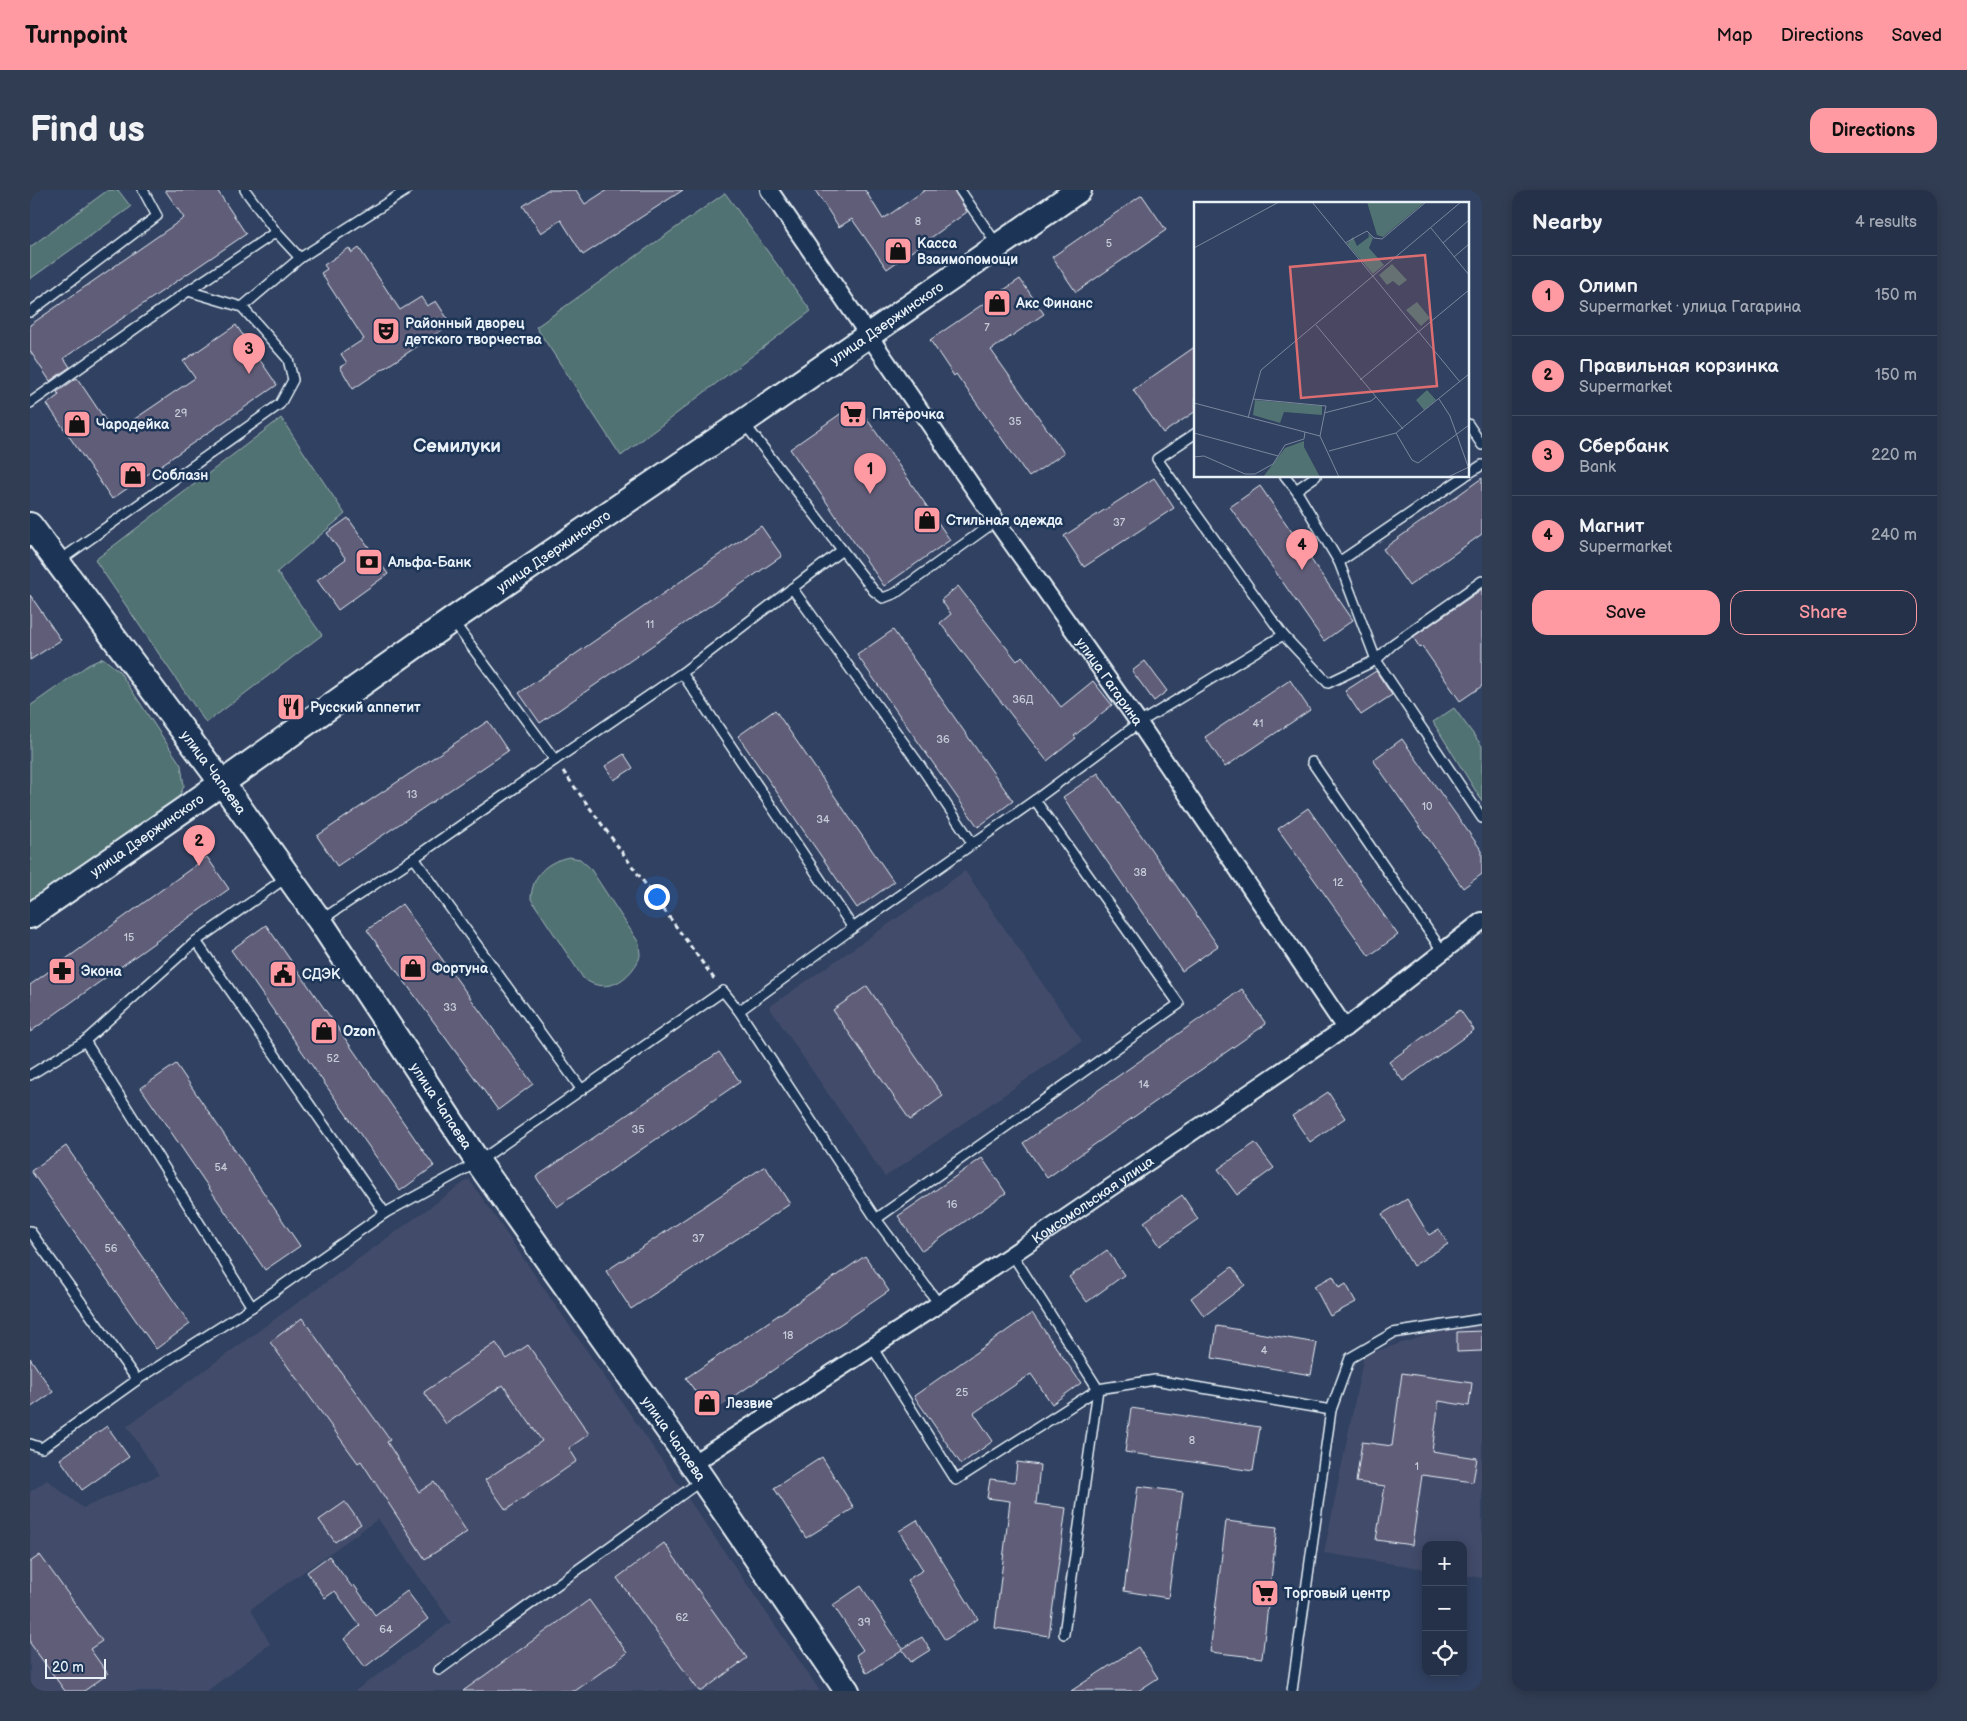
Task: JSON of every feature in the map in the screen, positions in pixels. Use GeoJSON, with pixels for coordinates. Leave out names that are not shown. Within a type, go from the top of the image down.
{"type":"FeatureCollection","features":[{"type":"Feature","properties":{"kind":"street","name":"улица Гагарина"},"geometry":{"type":"LineString","coordinates":[[769,190],[996,521],[1139,723],[1345,1028]]}},
{"type":"Feature","properties":{"kind":"street","name":"улица Дзержинского"},"geometry":{"type":"LineString","coordinates":[[30,916],[452,620],[744,422],[1079,190]]}},
{"type":"Feature","properties":{"kind":"street","name":"улица Чапаева"},"geometry":{"type":"LineString","coordinates":[[30,524],[222,783],[320,921],[478,1162],[697,1472],[847,1691]]}},
{"type":"Feature","properties":{"kind":"street","name":"Комсомольская улица"},"geometry":{"type":"LineString","coordinates":[[697,1472],[872,1347],[1345,1028],[1482,921]]}},
{"type":"Feature","properties":{"kind":"lane"},"geometry":{"type":"LineString","coordinates":[[30,312],[157,216],[143,190]]}},
{"type":"Feature","properties":{"kind":"lane"},"geometry":{"type":"LineString","coordinates":[[245,190],[276,232],[300,258]]}},
{"type":"Feature","properties":{"kind":"lane"},"geometry":{"type":"LineString","coordinates":[[242,307],[300,258],[407,190]]}},
{"type":"Feature","properties":{"kind":"lane"},"geometry":{"type":"LineString","coordinates":[[960,190],[998,246]]}},
{"type":"Feature","properties":{"kind":"lane"},"geometry":{"type":"LineString","coordinates":[[30,403],[188,291],[276,232]]}},
{"type":"Feature","properties":{"kind":"lane"},"geometry":{"type":"LineString","coordinates":[[57,562],[280,404],[293,380],[288,359],[242,307],[188,291]]}},
{"type":"Feature","properties":{"kind":"lane"},"geometry":{"type":"LineString","coordinates":[[744,422],[874,591],[883,598],[896,593],[996,521]]}},
{"type":"Feature","properties":{"kind":"lane"},"geometry":{"type":"LineString","coordinates":[[1470,427],[1482,445]]}},
{"type":"Feature","properties":{"kind":"lane"},"geometry":{"type":"LineString","coordinates":[[1194,435],[1157,459],[1283,635],[1328,683],[1376,660],[1393,644],[1482,581]]}},
{"type":"Feature","properties":{"kind":"lane"},"geometry":{"type":"LineString","coordinates":[[1470,473],[1482,465]]}},
{"type":"Feature","properties":{"kind":"lane"},"geometry":{"type":"LineString","coordinates":[[1287,478],[1296,490],[1340,562],[1376,660],[1482,818]]}},
{"type":"Feature","properties":{"kind":"lane"},"geometry":{"type":"LineString","coordinates":[[1296,490],[1313,478]]}},
{"type":"Feature","properties":{"kind":"lane"},"geometry":{"type":"LineString","coordinates":[[1340,562],[1463,478]]}},
{"type":"Feature","properties":{"kind":"lane"},"geometry":{"type":"LineString","coordinates":[[320,921],[682,673],[842,550]]}},
{"type":"Feature","properties":{"kind":"lane"},"geometry":{"type":"LineString","coordinates":[[792,588],[919,764],[973,844]]}},
{"type":"Feature","properties":{"kind":"lane"},"geometry":{"type":"LineString","coordinates":[[452,620],[555,760]]}},
{"type":"Feature","properties":{"kind":"lane"},"geometry":{"type":"LineString","coordinates":[[738,1011],[1035,800],[1139,723],[1283,635]]}},
{"type":"Feature","properties":{"kind":"lane"},"geometry":{"type":"LineString","coordinates":[[682,673],[853,928]]}},
{"type":"Feature","properties":{"kind":"lane"},"geometry":{"type":"LineString","coordinates":[[1312,762],[1443,952]]}},
{"type":"Feature","properties":{"kind":"lane"},"geometry":{"type":"LineString","coordinates":[[876,1219],[1179,1004],[1035,800]]}},
{"type":"Feature","properties":{"kind":"lane"},"geometry":{"type":"LineString","coordinates":[[414,858],[582,1090]]}},
{"type":"Feature","properties":{"kind":"lane"},"geometry":{"type":"LineString","coordinates":[[30,1075],[85,1041],[196,941],[288,877]]}},
{"type":"Feature","properties":{"kind":"lane"},"geometry":{"type":"LineString","coordinates":[[196,941],[385,1213]]}},
{"type":"Feature","properties":{"kind":"lane"},"geometry":{"type":"LineString","coordinates":[[30,1444],[42,1448],[137,1380],[252,1307],[385,1213],[478,1162],[723,991],[876,1219],[938,1304]]}},
{"type":"Feature","properties":{"kind":"lane"},"geometry":{"type":"LineString","coordinates":[[85,1041],[252,1307]]}},
{"type":"Feature","properties":{"kind":"lane"},"geometry":{"type":"LineString","coordinates":[[30,1231],[137,1380]]}},
{"type":"Feature","properties":{"kind":"lane"},"geometry":{"type":"LineString","coordinates":[[1012,1254],[1098,1389],[1064,1634]]}},
{"type":"Feature","properties":{"kind":"lane"},"geometry":{"type":"LineString","coordinates":[[1292,1691],[1331,1410],[1350,1358],[1393,1333],[1482,1319]]}},
{"type":"Feature","properties":{"kind":"lane"},"geometry":{"type":"LineString","coordinates":[[872,1347],[956,1480],[1098,1389],[1155,1380],[1331,1410]]}},
{"type":"Feature","properties":{"kind":"lane"},"geometry":{"type":"LineString","coordinates":[[439,1670],[697,1472]]}},
{"type":"Feature","properties":{"kind":"path"},"geometry":{"type":"LineString","coordinates":[[555,760],[723,991]]}},
{"type":"Feature","properties":{"kind":"shaded area"},"geometry":{"type":"Polygon","coordinates":[[[965,871],[1082,1041],[885,1177],[769,1007],[965,871]]]}},
{"type":"Feature","properties":{"kind":"shaded area"},"geometry":{"type":"Polygon","coordinates":[[[469,1179],[820,1691],[355,1691],[451,1622],[378,1519],[251,1609],[270,1644],[207,1691],[30,1691],[30,1492],[47,1480],[83,1508],[159,1475],[127,1426],[469,1179]]]}},
{"type":"Feature","properties":{"kind":"shaded area"},"geometry":{"type":"Polygon","coordinates":[[[1456,1326],[1482,1326],[1482,1578],[1467,1576],[1467,1541],[1422,1541],[1422,1568],[1324,1553],[1364,1355],[1456,1326]]]}},
{"type":"Feature","properties":{"kind":"green space"},"geometry":{"type":"Polygon","coordinates":[[[108,190],[118,190],[131,207],[30,279],[30,247],[108,190]]]}},
{"type":"Feature","properties":{"kind":"green space"},"geometry":{"type":"Polygon","coordinates":[[[725,193],[811,311],[621,456],[536,327],[725,193]]]}},
{"type":"Feature","properties":{"kind":"green space"},"geometry":{"type":"Polygon","coordinates":[[[281,418],[345,514],[277,572],[322,635],[206,723],[95,560],[281,418]]]}},
{"type":"Feature","properties":{"kind":"green space"},"geometry":{"type":"Polygon","coordinates":[[[103,658],[119,671],[181,765],[184,786],[176,803],[30,902],[30,706],[88,665],[103,658]]]}},
{"type":"Feature","properties":{"kind":"green space"},"geometry":{"type":"Polygon","coordinates":[[[1454,708],[1482,746],[1482,801],[1433,722],[1454,708]]]}},
{"type":"Feature","properties":{"kind":"green space"},"geometry":{"type":"Polygon","coordinates":[[[569,857],[580,859],[590,868],[639,943],[640,955],[638,962],[628,975],[616,983],[603,986],[583,978],[531,899],[537,876],[547,866],[569,857]]]}},
{"type":"Feature","properties":{"kind":"building"},"geometry":{"type":"Polygon","coordinates":[[[165,190],[217,190],[246,234],[64,358],[70,367],[50,381],[30,351],[30,325],[184,218],[165,190]]]}},
{"type":"Feature","properties":{"kind":"building"},"geometry":{"type":"Polygon","coordinates":[[[547,190],[576,190],[585,204],[607,190],[683,190],[583,255],[561,220],[541,233],[523,206],[547,190]]]}},
{"type":"Feature","properties":{"kind":"building"},"geometry":{"type":"Polygon","coordinates":[[[815,190],[865,190],[883,219],[925,190],[954,190],[967,212],[887,269],[852,219],[839,227],[815,190]]]}},
{"type":"Feature","properties":{"kind":"building"},"geometry":{"type":"Polygon","coordinates":[[[1142,195],[1166,230],[1076,292],[1052,257],[1142,195]]]}},
{"type":"Feature","properties":{"kind":"building"},"geometry":{"type":"Polygon","coordinates":[[[349,248],[352,253],[359,248],[400,310],[421,297],[427,306],[436,301],[451,324],[353,389],[340,367],[347,363],[341,354],[364,339],[321,273],[327,269],[324,265],[349,248]]]}},
{"type":"Feature","properties":{"kind":"building"},"geometry":{"type":"Polygon","coordinates":[[[1020,279],[1044,314],[991,350],[1064,453],[1029,477],[956,374],[954,376],[930,340],[1020,279]]]}},
{"type":"Feature","properties":{"kind":"building"},"geometry":{"type":"Polygon","coordinates":[[[236,325],[277,385],[112,499],[47,404],[59,395],[57,392],[77,378],[114,433],[195,378],[183,361],[236,325]]]}},
{"type":"Feature","properties":{"kind":"building"},"geometry":{"type":"Polygon","coordinates":[[[1194,347],[1194,412],[1163,433],[1133,390],[1194,347]]]}},
{"type":"Feature","properties":{"kind":"building"},"geometry":{"type":"Polygon","coordinates":[[[856,403],[950,540],[884,586],[790,449],[856,403]]]}},
{"type":"Feature","properties":{"kind":"building"},"geometry":{"type":"Polygon","coordinates":[[[1154,478],[1174,508],[1084,567],[1064,536],[1154,478]]]}},
{"type":"Feature","properties":{"kind":"building"},"geometry":{"type":"Polygon","coordinates":[[[1482,478],[1482,534],[1409,586],[1383,549],[1482,478]]]}},
{"type":"Feature","properties":{"kind":"building"},"geometry":{"type":"Polygon","coordinates":[[[1260,486],[1353,620],[1324,641],[1230,507],[1260,486]]]}},
{"type":"Feature","properties":{"kind":"building"},"geometry":{"type":"Polygon","coordinates":[[[348,518],[388,574],[338,610],[317,580],[346,559],[327,533],[348,518]]]}},
{"type":"Feature","properties":{"kind":"building"},"geometry":{"type":"Polygon","coordinates":[[[761,526],[782,556],[540,723],[519,693],[761,526]]]}},
{"type":"Feature","properties":{"kind":"building"},"geometry":{"type":"Polygon","coordinates":[[[958,586],[1017,661],[1022,656],[1061,707],[1093,681],[1112,705],[1074,736],[1076,738],[1047,761],[940,623],[951,614],[941,600],[958,586]]]}},
{"type":"Feature","properties":{"kind":"building"},"geometry":{"type":"Polygon","coordinates":[[[1482,589],[1482,686],[1460,701],[1422,646],[1420,648],[1413,637],[1482,589]]]}},
{"type":"Feature","properties":{"kind":"building"},"geometry":{"type":"Polygon","coordinates":[[[30,595],[61,640],[30,660],[30,595]]]}},
{"type":"Feature","properties":{"kind":"building"},"geometry":{"type":"Polygon","coordinates":[[[893,630],[1013,801],[978,827],[857,655],[893,630]]]}},
{"type":"Feature","properties":{"kind":"building"},"geometry":{"type":"Polygon","coordinates":[[[1145,661],[1167,691],[1154,701],[1132,671],[1145,661]]]}},
{"type":"Feature","properties":{"kind":"building"},"geometry":{"type":"Polygon","coordinates":[[[1376,671],[1392,695],[1361,715],[1345,691],[1376,671]]]}},
{"type":"Feature","properties":{"kind":"building"},"geometry":{"type":"Polygon","coordinates":[[[1290,680],[1310,710],[1225,767],[1205,737],[1290,680]]]}},
{"type":"Feature","properties":{"kind":"building"},"geometry":{"type":"Polygon","coordinates":[[[775,710],[894,882],[857,908],[738,736],[775,710]]]}},
{"type":"Feature","properties":{"kind":"building"},"geometry":{"type":"Polygon","coordinates":[[[488,721],[508,751],[337,866],[317,836],[488,721]]]}},
{"type":"Feature","properties":{"kind":"building"},"geometry":{"type":"Polygon","coordinates":[[[1402,739],[1482,851],[1482,874],[1463,888],[1373,760],[1402,739]]]}},
{"type":"Feature","properties":{"kind":"building"},"geometry":{"type":"Polygon","coordinates":[[[624,754],[633,768],[614,780],[605,766],[624,754]]]}},
{"type":"Feature","properties":{"kind":"building"},"geometry":{"type":"Polygon","coordinates":[[[1098,773],[1218,946],[1182,971],[1063,797],[1098,773]]]}},
{"type":"Feature","properties":{"kind":"building"},"geometry":{"type":"Polygon","coordinates":[[[1308,808],[1398,935],[1369,956],[1278,829],[1308,808]]]}},
{"type":"Feature","properties":{"kind":"building"},"geometry":{"type":"Polygon","coordinates":[[[207,857],[229,889],[30,1032],[30,985],[207,857]]]}},
{"type":"Feature","properties":{"kind":"building"},"geometry":{"type":"Polygon","coordinates":[[[402,904],[533,1084],[498,1110],[367,930],[402,904]]]}},
{"type":"Feature","properties":{"kind":"building"},"geometry":{"type":"Polygon","coordinates":[[[266,925],[434,1166],[400,1191],[231,950],[266,925]]]}},
{"type":"Feature","properties":{"kind":"building"},"geometry":{"type":"Polygon","coordinates":[[[867,986],[943,1096],[910,1120],[833,1010],[867,986]]]}},
{"type":"Feature","properties":{"kind":"building"},"geometry":{"type":"Polygon","coordinates":[[[1242,989],[1266,1024],[1047,1178],[1023,1143],[1242,989]]]}},
{"type":"Feature","properties":{"kind":"building"},"geometry":{"type":"Polygon","coordinates":[[[1460,1010],[1474,1030],[1403,1081],[1389,1062],[1460,1010]]]}},
{"type":"Feature","properties":{"kind":"building"},"geometry":{"type":"Polygon","coordinates":[[[719,1052],[740,1082],[557,1207],[536,1177],[719,1052]]]}},
{"type":"Feature","properties":{"kind":"building"},"geometry":{"type":"Polygon","coordinates":[[[176,1064],[300,1246],[265,1270],[141,1088],[176,1064]]]}},
{"type":"Feature","properties":{"kind":"building"},"geometry":{"type":"Polygon","coordinates":[[[1328,1092],[1345,1118],[1310,1142],[1292,1116],[1328,1092]]]}},
{"type":"Feature","properties":{"kind":"building"},"geometry":{"type":"Polygon","coordinates":[[[1255,1143],[1274,1168],[1237,1195],[1218,1169],[1255,1143]]]}},
{"type":"Feature","properties":{"kind":"building"},"geometry":{"type":"Polygon","coordinates":[[[66,1146],[190,1324],[156,1349],[31,1171],[66,1146]]]}},
{"type":"Feature","properties":{"kind":"building"},"geometry":{"type":"Polygon","coordinates":[[[982,1158],[1006,1193],[922,1251],[898,1216],[982,1158]]]}},
{"type":"Feature","properties":{"kind":"building"},"geometry":{"type":"Polygon","coordinates":[[[765,1166],[790,1204],[631,1309],[606,1271],[765,1166]]]}},
{"type":"Feature","properties":{"kind":"building"},"geometry":{"type":"Polygon","coordinates":[[[1182,1195],[1198,1219],[1160,1246],[1144,1222],[1182,1195]]]}},
{"type":"Feature","properties":{"kind":"building"},"geometry":{"type":"Polygon","coordinates":[[[1407,1199],[1429,1235],[1439,1229],[1448,1244],[1413,1266],[1382,1214],[1407,1199]]]}},
{"type":"Feature","properties":{"kind":"building"},"geometry":{"type":"Polygon","coordinates":[[[1107,1250],[1124,1275],[1087,1302],[1069,1277],[1107,1250]]]}},
{"type":"Feature","properties":{"kind":"building"},"geometry":{"type":"Polygon","coordinates":[[[865,1256],[889,1291],[710,1413],[686,1378],[865,1256]]]}},
{"type":"Feature","properties":{"kind":"building"},"geometry":{"type":"Polygon","coordinates":[[[1232,1267],[1245,1285],[1204,1316],[1191,1298],[1232,1267]]]}},
{"type":"Feature","properties":{"kind":"building"},"geometry":{"type":"Polygon","coordinates":[[[1333,1276],[1339,1288],[1346,1284],[1356,1302],[1330,1316],[1314,1286],[1333,1276]]]}},
{"type":"Feature","properties":{"kind":"building"},"geometry":{"type":"Polygon","coordinates":[[[1032,1313],[1081,1383],[1052,1404],[1031,1374],[974,1413],[993,1441],[961,1464],[914,1396],[1032,1313]]]}},
{"type":"Feature","properties":{"kind":"building"},"geometry":{"type":"Polygon","coordinates":[[[302,1318],[390,1440],[387,1442],[419,1492],[434,1482],[467,1532],[425,1559],[361,1461],[358,1463],[270,1342],[302,1318]]]}},
{"type":"Feature","properties":{"kind":"building"},"geometry":{"type":"Polygon","coordinates":[[[1217,1326],[1317,1343],[1311,1375],[1212,1358],[1217,1326]]]}},
{"type":"Feature","properties":{"kind":"building"},"geometry":{"type":"Polygon","coordinates":[[[1482,1331],[1482,1351],[1457,1352],[1457,1332],[1482,1331]]]}},
{"type":"Feature","properties":{"kind":"building"},"geometry":{"type":"Polygon","coordinates":[[[496,1343],[507,1359],[528,1345],[589,1434],[569,1448],[577,1461],[506,1510],[485,1480],[542,1441],[503,1385],[446,1424],[424,1392],[496,1343]]]}},
{"type":"Feature","properties":{"kind":"building"},"geometry":{"type":"Polygon","coordinates":[[[30,1358],[53,1392],[30,1408],[30,1358]]]}},
{"type":"Feature","properties":{"kind":"building"},"geometry":{"type":"Polygon","coordinates":[[[1402,1373],[1472,1383],[1469,1406],[1439,1401],[1432,1451],[1477,1458],[1473,1482],[1422,1475],[1412,1545],[1376,1540],[1385,1486],[1356,1482],[1362,1442],[1392,1446],[1402,1373]]]}},
{"type":"Feature","properties":{"kind":"building"},"geometry":{"type":"Polygon","coordinates":[[[1131,1408],[1260,1427],[1253,1471],[1125,1452],[1131,1408]]]}},
{"type":"Feature","properties":{"kind":"building"},"geometry":{"type":"Polygon","coordinates":[[[107,1426],[129,1457],[82,1490],[60,1459],[107,1426]]]}},
{"type":"Feature","properties":{"kind":"building"},"geometry":{"type":"Polygon","coordinates":[[[822,1457],[854,1508],[806,1538],[774,1488],[822,1457]]]}},
{"type":"Feature","properties":{"kind":"building"},"geometry":{"type":"Polygon","coordinates":[[[1017,1462],[1040,1465],[1036,1504],[1066,1508],[1049,1636],[995,1628],[1010,1501],[987,1498],[990,1479],[1015,1482],[1017,1462]]]}},
{"type":"Feature","properties":{"kind":"building"},"geometry":{"type":"Polygon","coordinates":[[[1138,1486],[1183,1492],[1168,1598],[1124,1591],[1138,1486]]]}},
{"type":"Feature","properties":{"kind":"building"},"geometry":{"type":"Polygon","coordinates":[[[345,1502],[361,1524],[335,1542],[319,1520],[345,1502]]]}},
{"type":"Feature","properties":{"kind":"building"},"geometry":{"type":"Polygon","coordinates":[[[917,1520],[978,1619],[945,1640],[907,1580],[923,1570],[899,1531],[917,1520]]]}},
{"type":"Feature","properties":{"kind":"building"},"geometry":{"type":"Polygon","coordinates":[[[1226,1521],[1277,1527],[1262,1658],[1210,1652],[1226,1521]]]}},
{"type":"Feature","properties":{"kind":"building"},"geometry":{"type":"Polygon","coordinates":[[[664,1543],[747,1658],[702,1691],[699,1691],[617,1578],[664,1543]]]}},
{"type":"Feature","properties":{"kind":"building"},"geometry":{"type":"Polygon","coordinates":[[[40,1555],[102,1641],[90,1649],[108,1674],[84,1691],[65,1691],[30,1643],[30,1562],[40,1555]]]}},
{"type":"Feature","properties":{"kind":"building"},"geometry":{"type":"Polygon","coordinates":[[[329,1556],[352,1587],[354,1585],[375,1615],[407,1591],[428,1619],[365,1667],[344,1639],[360,1626],[335,1591],[325,1598],[307,1572],[329,1556]]]}},
{"type":"Feature","properties":{"kind":"building"},"geometry":{"type":"Polygon","coordinates":[[[861,1586],[903,1649],[867,1673],[856,1655],[863,1650],[833,1605],[861,1586]]]}},
{"type":"Feature","properties":{"kind":"building"},"geometry":{"type":"Polygon","coordinates":[[[589,1600],[627,1653],[614,1663],[575,1691],[463,1691],[589,1600]]]}},
{"type":"Feature","properties":{"kind":"building"},"geometry":{"type":"Polygon","coordinates":[[[922,1637],[930,1650],[911,1662],[902,1649],[922,1637]]]}},
{"type":"Feature","properties":{"kind":"building"},"geometry":{"type":"Polygon","coordinates":[[[1138,1647],[1158,1678],[1138,1691],[1071,1691],[1138,1647]]]}},
{"type":"Feature","properties":{"kind":"place","name":"Касса Взаимопомощи"},"geometry":{"type":"Point","coordinates":[898,251]}},
{"type":"Feature","properties":{"kind":"place","name":"Акс Финанс"},"geometry":{"type":"Point","coordinates":[997,303]}},
{"type":"Feature","properties":{"kind":"place","name":"Районный дворец детского творчества"},"geometry":{"type":"Point","coordinates":[386,331]}},
{"type":"Feature","properties":{"kind":"place","name":"Сбербанк"},"geometry":{"type":"Point","coordinates":[249,374]}},
{"type":"Feature","properties":{"kind":"place","name":"Пятёрочка"},"geometry":{"type":"Point","coordinates":[853,414]}},
{"type":"Feature","properties":{"kind":"place","name":"Чародейка"},"geometry":{"type":"Point","coordinates":[77,424]}},
{"type":"Feature","properties":{"kind":"place","name":"Соблазн"},"geometry":{"type":"Point","coordinates":[133,475]}},
{"type":"Feature","properties":{"kind":"place","name":"Олимп"},"geometry":{"type":"Point","coordinates":[870,494]}},
{"type":"Feature","properties":{"kind":"place","name":"Стильная одежда"},"geometry":{"type":"Point","coordinates":[927,520]}},
{"type":"Feature","properties":{"kind":"place","name":"Альфа-Банк"},"geometry":{"type":"Point","coordinates":[369,562]}},
{"type":"Feature","properties":{"kind":"place","name":"Магнит"},"geometry":{"type":"Point","coordinates":[1302,570]}},
{"type":"Feature","properties":{"kind":"place","name":"Русский аппетит"},"geometry":{"type":"Point","coordinates":[291,707]}},
{"type":"Feature","properties":{"kind":"place","name":"Правильная корзинка"},"geometry":{"type":"Point","coordinates":[199,866]}},
{"type":"Feature","properties":{"kind":"place","name":"Фортуна"},"geometry":{"type":"Point","coordinates":[413,968]}},
{"type":"Feature","properties":{"kind":"place","name":"Экона"},"geometry":{"type":"Point","coordinates":[62,971]}},
{"type":"Feature","properties":{"kind":"place","name":"СДЭК"},"geometry":{"type":"Point","coordinates":[283,974]}},
{"type":"Feature","properties":{"kind":"place","name":"Ozon"},"geometry":{"type":"Point","coordinates":[324,1031]}},
{"type":"Feature","properties":{"kind":"place","name":"Лезвие"},"geometry":{"type":"Point","coordinates":[707,1403]}},
{"type":"Feature","properties":{"kind":"place","name":"Торговый центр"},"geometry":{"type":"Point","coordinates":[1265,1593]}},
{"type":"Feature","properties":{"kind":"district","name":"Семилуки"},"geometry":{"type":"Point","coordinates":[457,445]}}]}
